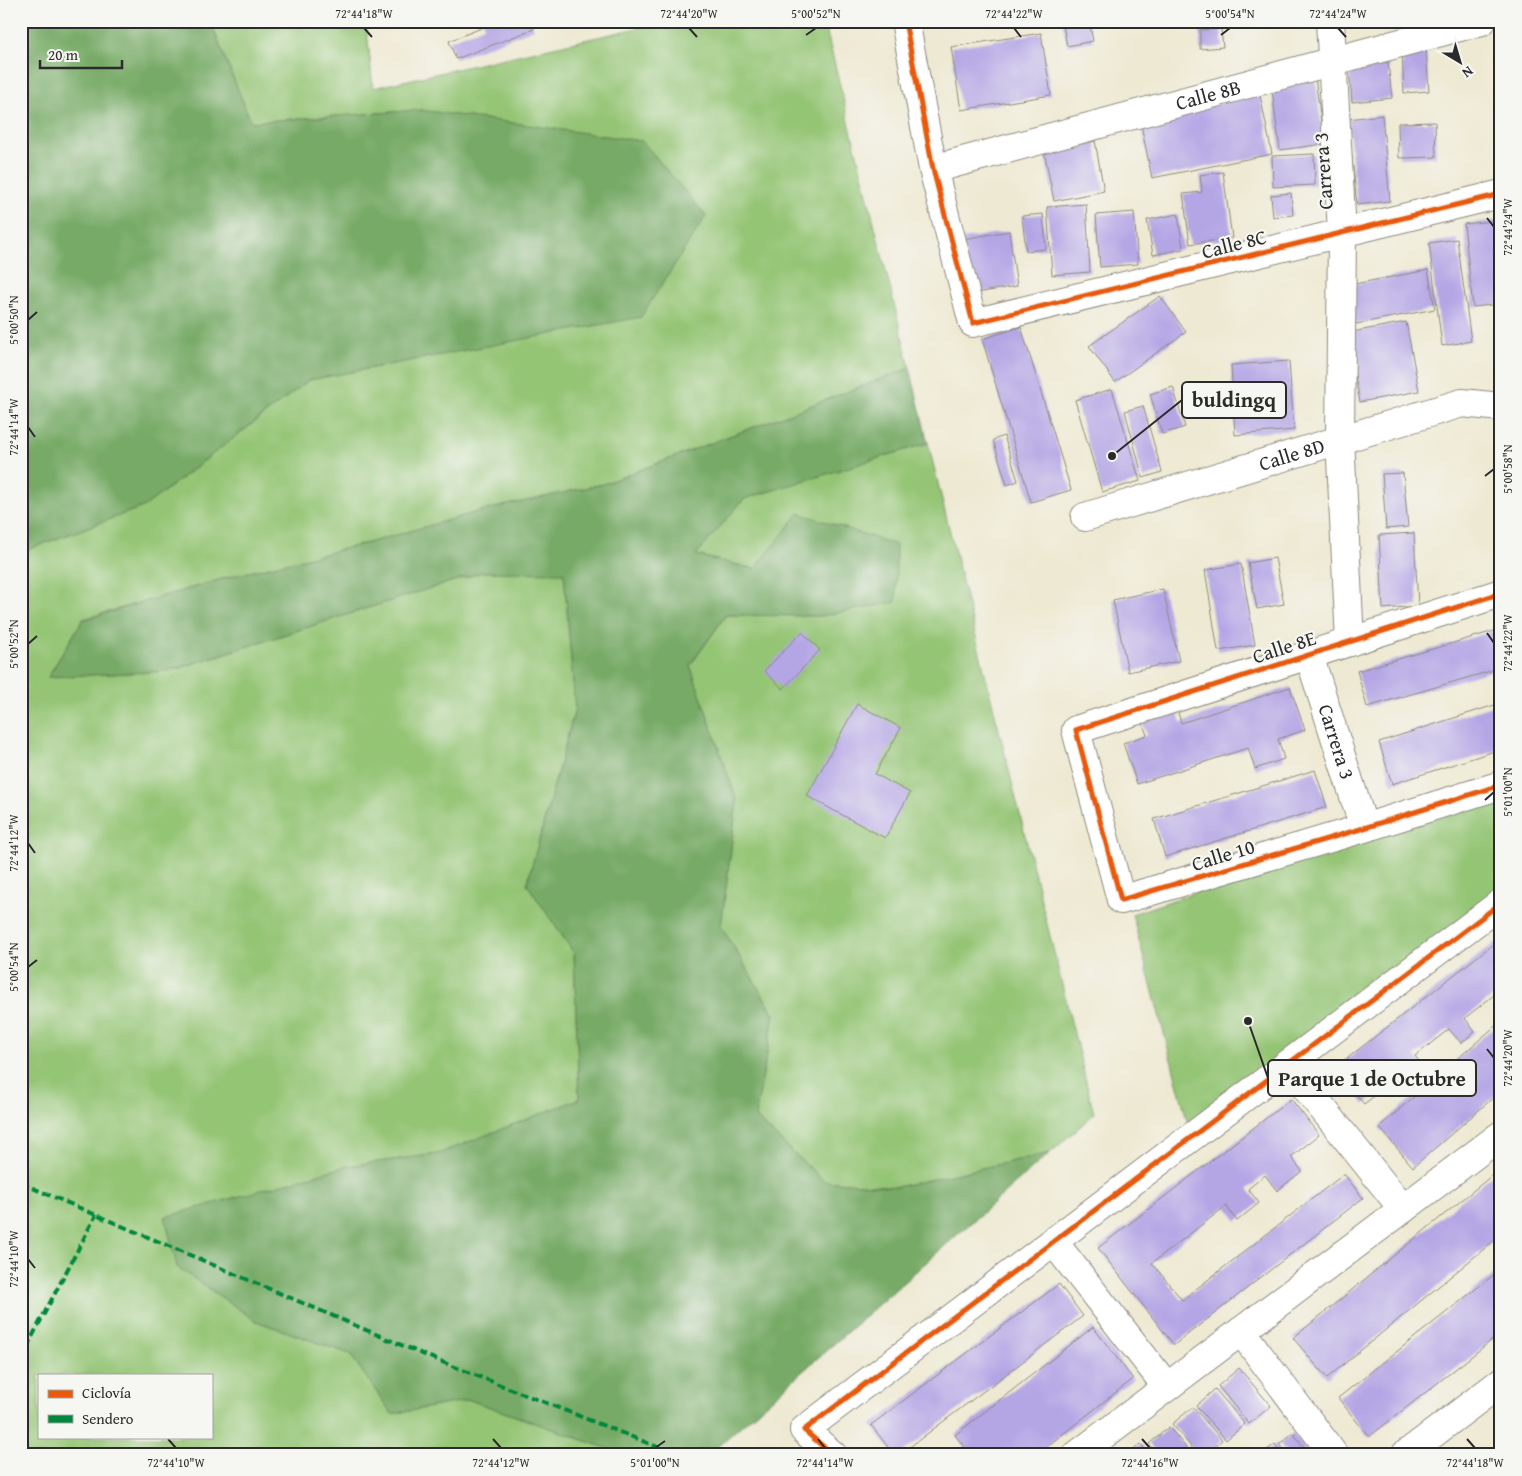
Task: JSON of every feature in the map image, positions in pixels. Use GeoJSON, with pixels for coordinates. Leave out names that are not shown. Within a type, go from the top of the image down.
{"type":"FeatureCollection","features":[{"type":"Feature","properties":{"kind":"street"},"geometry":{"type":"LineString","coordinates":[[906,21],[933,169]]}},
{"type":"Feature","properties":{"kind":"street","name":"Carrera 3"},"geometry":{"type":"LineString","coordinates":[[1330,21],[1342,232],[1340,438],[1350,642]]}},
{"type":"Feature","properties":{"kind":"street","name":"Calle 8B"},"geometry":{"type":"LineString","coordinates":[[933,169],[1482,21]]}},
{"type":"Feature","properties":{"kind":"street","name":"Calle 8C"},"geometry":{"type":"LineString","coordinates":[[933,169],[974,323],[1501,194]]}},
{"type":"Feature","properties":{"kind":"street","name":"Calle 8D"},"geometry":{"type":"LineString","coordinates":[[1085,517],[1340,438],[1462,403],[1501,407]]}},
{"type":"Feature","properties":{"kind":"street","name":"Calle 8E"},"geometry":{"type":"LineString","coordinates":[[1076,730],[1501,593]]}},
{"type":"Feature","properties":{"kind":"street","name":"Carrera 3"},"geometry":{"type":"LineString","coordinates":[[1309,655],[1364,828]]}},
{"type":"Feature","properties":{"kind":"street","name":"Calle 10"},"geometry":{"type":"LineString","coordinates":[[1076,730],[1121,900],[1501,785]]}},
{"type":"Feature","properties":{"kind":"street"},"geometry":{"type":"LineString","coordinates":[[833,1455],[804,1430],[1501,903]]}},
{"type":"Feature","properties":{"kind":"street"},"geometry":{"type":"LineString","coordinates":[[1287,1064],[1403,1209]]}},
{"type":"Feature","properties":{"kind":"street"},"geometry":{"type":"LineString","coordinates":[[1077,1455],[1501,1135]]}},
{"type":"Feature","properties":{"kind":"street"},"geometry":{"type":"LineString","coordinates":[[1053,1241],[1167,1387]]}},
{"type":"Feature","properties":{"kind":"street"},"geometry":{"type":"LineString","coordinates":[[1241,1331],[1334,1455]]}},
{"type":"Feature","properties":{"kind":"street"},"geometry":{"type":"LineString","coordinates":[[1405,1455],[1501,1382]]}},
{"type":"Feature","properties":{"kind":"green space"},"geometry":{"type":"Polygon","coordinates":[[[21,21],[210,21],[251,122],[421,110],[642,141],[706,216],[641,317],[309,380],[145,506],[21,552],[21,21]]]}},
{"type":"Feature","properties":{"kind":"green space"},"geometry":{"type":"Polygon","coordinates":[[[210,21],[366,21],[373,88],[668,21],[824,21],[910,368],[603,484],[481,511],[368,543],[229,577],[83,619],[48,677],[169,671],[482,572],[564,572],[575,709],[527,884],[574,953],[579,1099],[438,1154],[347,1166],[165,1218],[256,1321],[350,1354],[392,1414],[470,1400],[626,1455],[21,1455],[21,552],[145,506],[309,380],[459,351],[421,110],[251,122],[210,21]]]}},
{"type":"Feature","properties":{"kind":"green space"},"geometry":{"type":"Polygon","coordinates":[[[910,368],[928,443],[744,499],[696,555],[755,569],[799,513],[896,545],[896,602],[822,616],[726,615],[690,665],[737,801],[721,926],[774,1014],[755,1117],[824,1181],[897,1187],[1050,1153],[708,1455],[626,1455],[470,1400],[392,1414],[350,1354],[256,1321],[177,1267],[165,1217],[347,1166],[438,1154],[579,1099],[574,953],[527,884],[575,709],[564,573],[482,572],[169,671],[48,677],[83,620],[229,577],[368,543],[481,511],[603,484],[910,368]]]}},
{"type":"Feature","properties":{"kind":"green space"},"geometry":{"type":"Polygon","coordinates":[[[928,443],[1094,1114],[1050,1153],[897,1187],[824,1181],[755,1117],[774,1014],[721,926],[737,801],[690,666],[726,615],[822,616],[755,569],[695,555],[744,499],[928,443]]]}},
{"type":"Feature","properties":{"kind":"green space"},"geometry":{"type":"Polygon","coordinates":[[[1501,788],[1501,901],[1189,1127],[1132,914],[1501,788]]]}},
{"type":"Feature","properties":{"kind":"building"},"geometry":{"type":"Polygon","coordinates":[[[483,21],[502,21],[503,24],[510,21],[531,21],[534,29],[456,59],[449,41],[484,27],[483,21]]]}},
{"type":"Feature","properties":{"kind":"building"},"geometry":{"type":"Polygon","coordinates":[[[1062,21],[1089,21],[1093,41],[1067,46],[1062,21]]]}},
{"type":"Feature","properties":{"kind":"building"},"geometry":{"type":"Polygon","coordinates":[[[1231,21],[1262,21],[1262,22],[1232,27],[1231,21]]]}},
{"type":"Feature","properties":{"kind":"building"},"geometry":{"type":"Polygon","coordinates":[[[1221,29],[1223,47],[1200,49],[1200,30],[1221,29]]]}},
{"type":"Feature","properties":{"kind":"building"},"geometry":{"type":"Polygon","coordinates":[[[1041,33],[1051,95],[961,110],[951,47],[1041,33]]]}},
{"type":"Feature","properties":{"kind":"building"},"geometry":{"type":"Polygon","coordinates":[[[1426,49],[1429,91],[1404,93],[1402,51],[1426,49]]]}},
{"type":"Feature","properties":{"kind":"building"},"geometry":{"type":"Polygon","coordinates":[[[1388,62],[1392,98],[1352,102],[1349,67],[1388,62]]]}},
{"type":"Feature","properties":{"kind":"building"},"geometry":{"type":"Polygon","coordinates":[[[1315,77],[1324,144],[1280,150],[1271,83],[1315,77]]]}},
{"type":"Feature","properties":{"kind":"building"},"geometry":{"type":"Polygon","coordinates":[[[1260,95],[1272,154],[1152,178],[1140,120],[1260,95]]]}},
{"type":"Feature","properties":{"kind":"building"},"geometry":{"type":"Polygon","coordinates":[[[1382,115],[1390,201],[1357,205],[1348,119],[1382,115]]]}},
{"type":"Feature","properties":{"kind":"building"},"geometry":{"type":"Polygon","coordinates":[[[1435,122],[1436,157],[1399,158],[1398,123],[1435,122]]]}},
{"type":"Feature","properties":{"kind":"building"},"geometry":{"type":"Polygon","coordinates":[[[1095,141],[1104,191],[1054,201],[1044,151],[1095,141]]]}},
{"type":"Feature","properties":{"kind":"building"},"geometry":{"type":"Polygon","coordinates":[[[1314,154],[1315,185],[1273,187],[1272,156],[1314,154]]]}},
{"type":"Feature","properties":{"kind":"building"},"geometry":{"type":"Polygon","coordinates":[[[1223,172],[1232,238],[1190,244],[1183,194],[1202,192],[1200,175],[1223,172]]]}},
{"type":"Feature","properties":{"kind":"building"},"geometry":{"type":"Polygon","coordinates":[[[1291,193],[1293,215],[1273,217],[1271,195],[1291,193]]]}},
{"type":"Feature","properties":{"kind":"building"},"geometry":{"type":"Polygon","coordinates":[[[1086,204],[1090,272],[1052,275],[1047,207],[1086,204]]]}},
{"type":"Feature","properties":{"kind":"building"},"geometry":{"type":"Polygon","coordinates":[[[1134,212],[1138,264],[1100,267],[1096,215],[1134,212]]]}},
{"type":"Feature","properties":{"kind":"building"},"geometry":{"type":"Polygon","coordinates":[[[1043,214],[1046,249],[1026,251],[1022,216],[1043,214]]]}},
{"type":"Feature","properties":{"kind":"building"},"geometry":{"type":"Polygon","coordinates":[[[1178,214],[1183,249],[1153,255],[1147,220],[1178,214]]]}},
{"type":"Feature","properties":{"kind":"building"},"geometry":{"type":"Polygon","coordinates":[[[1501,220],[1501,304],[1473,307],[1464,224],[1501,220]]]}},
{"type":"Feature","properties":{"kind":"building"},"geometry":{"type":"Polygon","coordinates":[[[1009,231],[1017,286],[971,294],[963,239],[1009,231]]]}},
{"type":"Feature","properties":{"kind":"building"},"geometry":{"type":"Polygon","coordinates":[[[1457,239],[1471,341],[1442,346],[1429,243],[1457,239]]]}},
{"type":"Feature","properties":{"kind":"building"},"geometry":{"type":"Polygon","coordinates":[[[1428,270],[1435,309],[1351,325],[1344,286],[1428,270]]]}},
{"type":"Feature","properties":{"kind":"building"},"geometry":{"type":"Polygon","coordinates":[[[1160,296],[1186,332],[1115,382],[1089,346],[1160,296]]]}},
{"type":"Feature","properties":{"kind":"building"},"geometry":{"type":"Polygon","coordinates":[[[1406,322],[1419,391],[1360,402],[1347,333],[1406,322]]]}},
{"type":"Feature","properties":{"kind":"building"},"geometry":{"type":"Polygon","coordinates":[[[1021,327],[1071,490],[1031,502],[982,339],[1021,327]]]}},
{"type":"Feature","properties":{"kind":"building"},"geometry":{"type":"Polygon","coordinates":[[[1289,361],[1294,430],[1235,435],[1231,365],[1289,361]]]}},
{"type":"Feature","properties":{"kind":"building"},"geometry":{"type":"Polygon","coordinates":[[[1173,387],[1185,427],[1162,434],[1150,394],[1173,387]]]}},
{"type":"Feature","properties":{"kind":"building"},"geometry":{"type":"Polygon","coordinates":[[[1112,389],[1140,481],[1102,492],[1075,400],[1112,389]]]}},
{"type":"Feature","properties":{"kind":"building"},"geometry":{"type":"Polygon","coordinates":[[[1143,406],[1162,472],[1143,478],[1125,411],[1143,406]]]}},
{"type":"Feature","properties":{"kind":"building"},"geometry":{"type":"Polygon","coordinates":[[[1495,435],[1501,435],[1501,481],[1497,481],[1495,435]]]}},
{"type":"Feature","properties":{"kind":"building"},"geometry":{"type":"Polygon","coordinates":[[[1004,436],[1018,481],[1007,485],[993,440],[1004,436]]]}},
{"type":"Feature","properties":{"kind":"building"},"geometry":{"type":"Polygon","coordinates":[[[1403,473],[1408,527],[1386,529],[1382,474],[1403,473]]]}},
{"type":"Feature","properties":{"kind":"building"},"geometry":{"type":"Polygon","coordinates":[[[1414,533],[1418,606],[1383,609],[1379,535],[1414,533]]]}},
{"type":"Feature","properties":{"kind":"building"},"geometry":{"type":"Polygon","coordinates":[[[1275,558],[1284,604],[1257,609],[1248,563],[1275,558]]]}},
{"type":"Feature","properties":{"kind":"building"},"geometry":{"type":"Polygon","coordinates":[[[1241,564],[1255,645],[1218,651],[1205,570],[1241,564]]]}},
{"type":"Feature","properties":{"kind":"building"},"geometry":{"type":"Polygon","coordinates":[[[1163,589],[1179,661],[1128,672],[1113,600],[1163,589]]]}},
{"type":"Feature","properties":{"kind":"building"},"geometry":{"type":"Polygon","coordinates":[[[1501,629],[1501,668],[1367,707],[1357,671],[1501,629]]]}},
{"type":"Feature","properties":{"kind":"building"},"geometry":{"type":"Polygon","coordinates":[[[802,632],[820,650],[783,689],[764,671],[802,632]]]}},
{"type":"Feature","properties":{"kind":"building"},"geometry":{"type":"Polygon","coordinates":[[[1290,687],[1305,730],[1278,739],[1284,759],[1255,769],[1248,748],[1137,784],[1123,743],[1147,735],[1140,717],[1176,705],[1181,723],[1290,687]]]}},
{"type":"Feature","properties":{"kind":"building"},"geometry":{"type":"Polygon","coordinates":[[[1501,703],[1501,749],[1392,784],[1379,742],[1501,703]]]}},
{"type":"Feature","properties":{"kind":"building"},"geometry":{"type":"Polygon","coordinates":[[[857,704],[901,728],[875,774],[910,793],[885,838],[807,796],[857,704]]]}},
{"type":"Feature","properties":{"kind":"building"},"geometry":{"type":"Polygon","coordinates":[[[1315,770],[1327,807],[1165,857],[1154,819],[1315,770]]]}},
{"type":"Feature","properties":{"kind":"building"},"geometry":{"type":"Polygon","coordinates":[[[1501,938],[1501,993],[1499,991],[1465,1018],[1475,1032],[1461,1043],[1449,1029],[1415,1056],[1427,1071],[1402,1091],[1388,1075],[1378,1084],[1382,1090],[1364,1104],[1335,1068],[1501,938]]]}},
{"type":"Feature","properties":{"kind":"building"},"geometry":{"type":"Polygon","coordinates":[[[1501,1021],[1501,1091],[1413,1167],[1379,1127],[1501,1021]]]}},
{"type":"Feature","properties":{"kind":"building"},"geometry":{"type":"Polygon","coordinates":[[[1291,1099],[1319,1135],[1291,1157],[1302,1171],[1277,1191],[1265,1175],[1248,1189],[1259,1203],[1237,1221],[1226,1206],[1152,1263],[1182,1300],[1344,1174],[1363,1198],[1174,1345],[1098,1248],[1291,1099]]]}},
{"type":"Feature","properties":{"kind":"building"},"geometry":{"type":"Polygon","coordinates":[[[1501,1168],[1501,1235],[1327,1378],[1293,1338],[1501,1168]]]}},
{"type":"Feature","properties":{"kind":"building"},"geometry":{"type":"Polygon","coordinates":[[[1501,1269],[1501,1333],[1369,1437],[1338,1398],[1501,1269]]]}},
{"type":"Feature","properties":{"kind":"building"},"geometry":{"type":"Polygon","coordinates":[[[1059,1284],[1083,1316],[899,1455],[894,1455],[871,1425],[1059,1284]]]}},
{"type":"Feature","properties":{"kind":"building"},"geometry":{"type":"Polygon","coordinates":[[[1093,1327],[1133,1379],[1036,1455],[965,1455],[968,1452],[955,1435],[1093,1327]]]}},
{"type":"Feature","properties":{"kind":"building"},"geometry":{"type":"Polygon","coordinates":[[[1239,1368],[1271,1406],[1249,1424],[1218,1386],[1239,1368]]]}},
{"type":"Feature","properties":{"kind":"building"},"geometry":{"type":"Polygon","coordinates":[[[1215,1389],[1245,1424],[1226,1440],[1196,1406],[1215,1389]]]}},
{"type":"Feature","properties":{"kind":"building"},"geometry":{"type":"Polygon","coordinates":[[[1193,1407],[1222,1440],[1205,1455],[1198,1455],[1172,1424],[1193,1407]]]}},
{"type":"Feature","properties":{"kind":"building"},"geometry":{"type":"Polygon","coordinates":[[[1169,1427],[1192,1455],[1158,1455],[1149,1444],[1169,1427]]]}},
{"type":"Feature","properties":{"kind":"building"},"geometry":{"type":"Polygon","coordinates":[[[1293,1433],[1310,1455],[1288,1455],[1279,1444],[1293,1433]]]}},
{"type":"Feature","properties":{"kind":"building"},"geometry":{"type":"Polygon","coordinates":[[[1141,1444],[1149,1455],[1127,1455],[1141,1444]]]}},
{"type":"Feature","properties":{"kind":"building"},"geometry":{"type":"Polygon","coordinates":[[[1275,1444],[1283,1455],[1260,1455],[1275,1444]]]}},
{"type":"Feature","properties":{"kind":"marked path"},"geometry":{"type":"LineString","coordinates":[[21,1183],[427,1356],[678,1455]]}},
{"type":"Feature","properties":{"kind":"marked path"},"geometry":{"type":"LineString","coordinates":[[21,1358],[96,1215]]}},
{"type":"Feature","properties":{"kind":"cycle path"},"geometry":{"type":"LineString","coordinates":[[905,21],[933,169],[973,323],[1501,194]]}},
{"type":"Feature","properties":{"kind":"cycle path"},"geometry":{"type":"LineString","coordinates":[[1501,593],[1076,730],[1121,900],[1501,785]]}},
{"type":"Feature","properties":{"kind":"cycle path"},"geometry":{"type":"LineString","coordinates":[[833,1455],[804,1430],[1501,903]]}},
{"type":"Feature","properties":{"kind":"place","name":"buldingq"},"geometry":{"type":"Point","coordinates":[1112,456]}},
{"type":"Feature","properties":{"kind":"place","name":"Parque 1 de Octubre"},"geometry":{"type":"Point","coordinates":[1248,1021]}}]}
